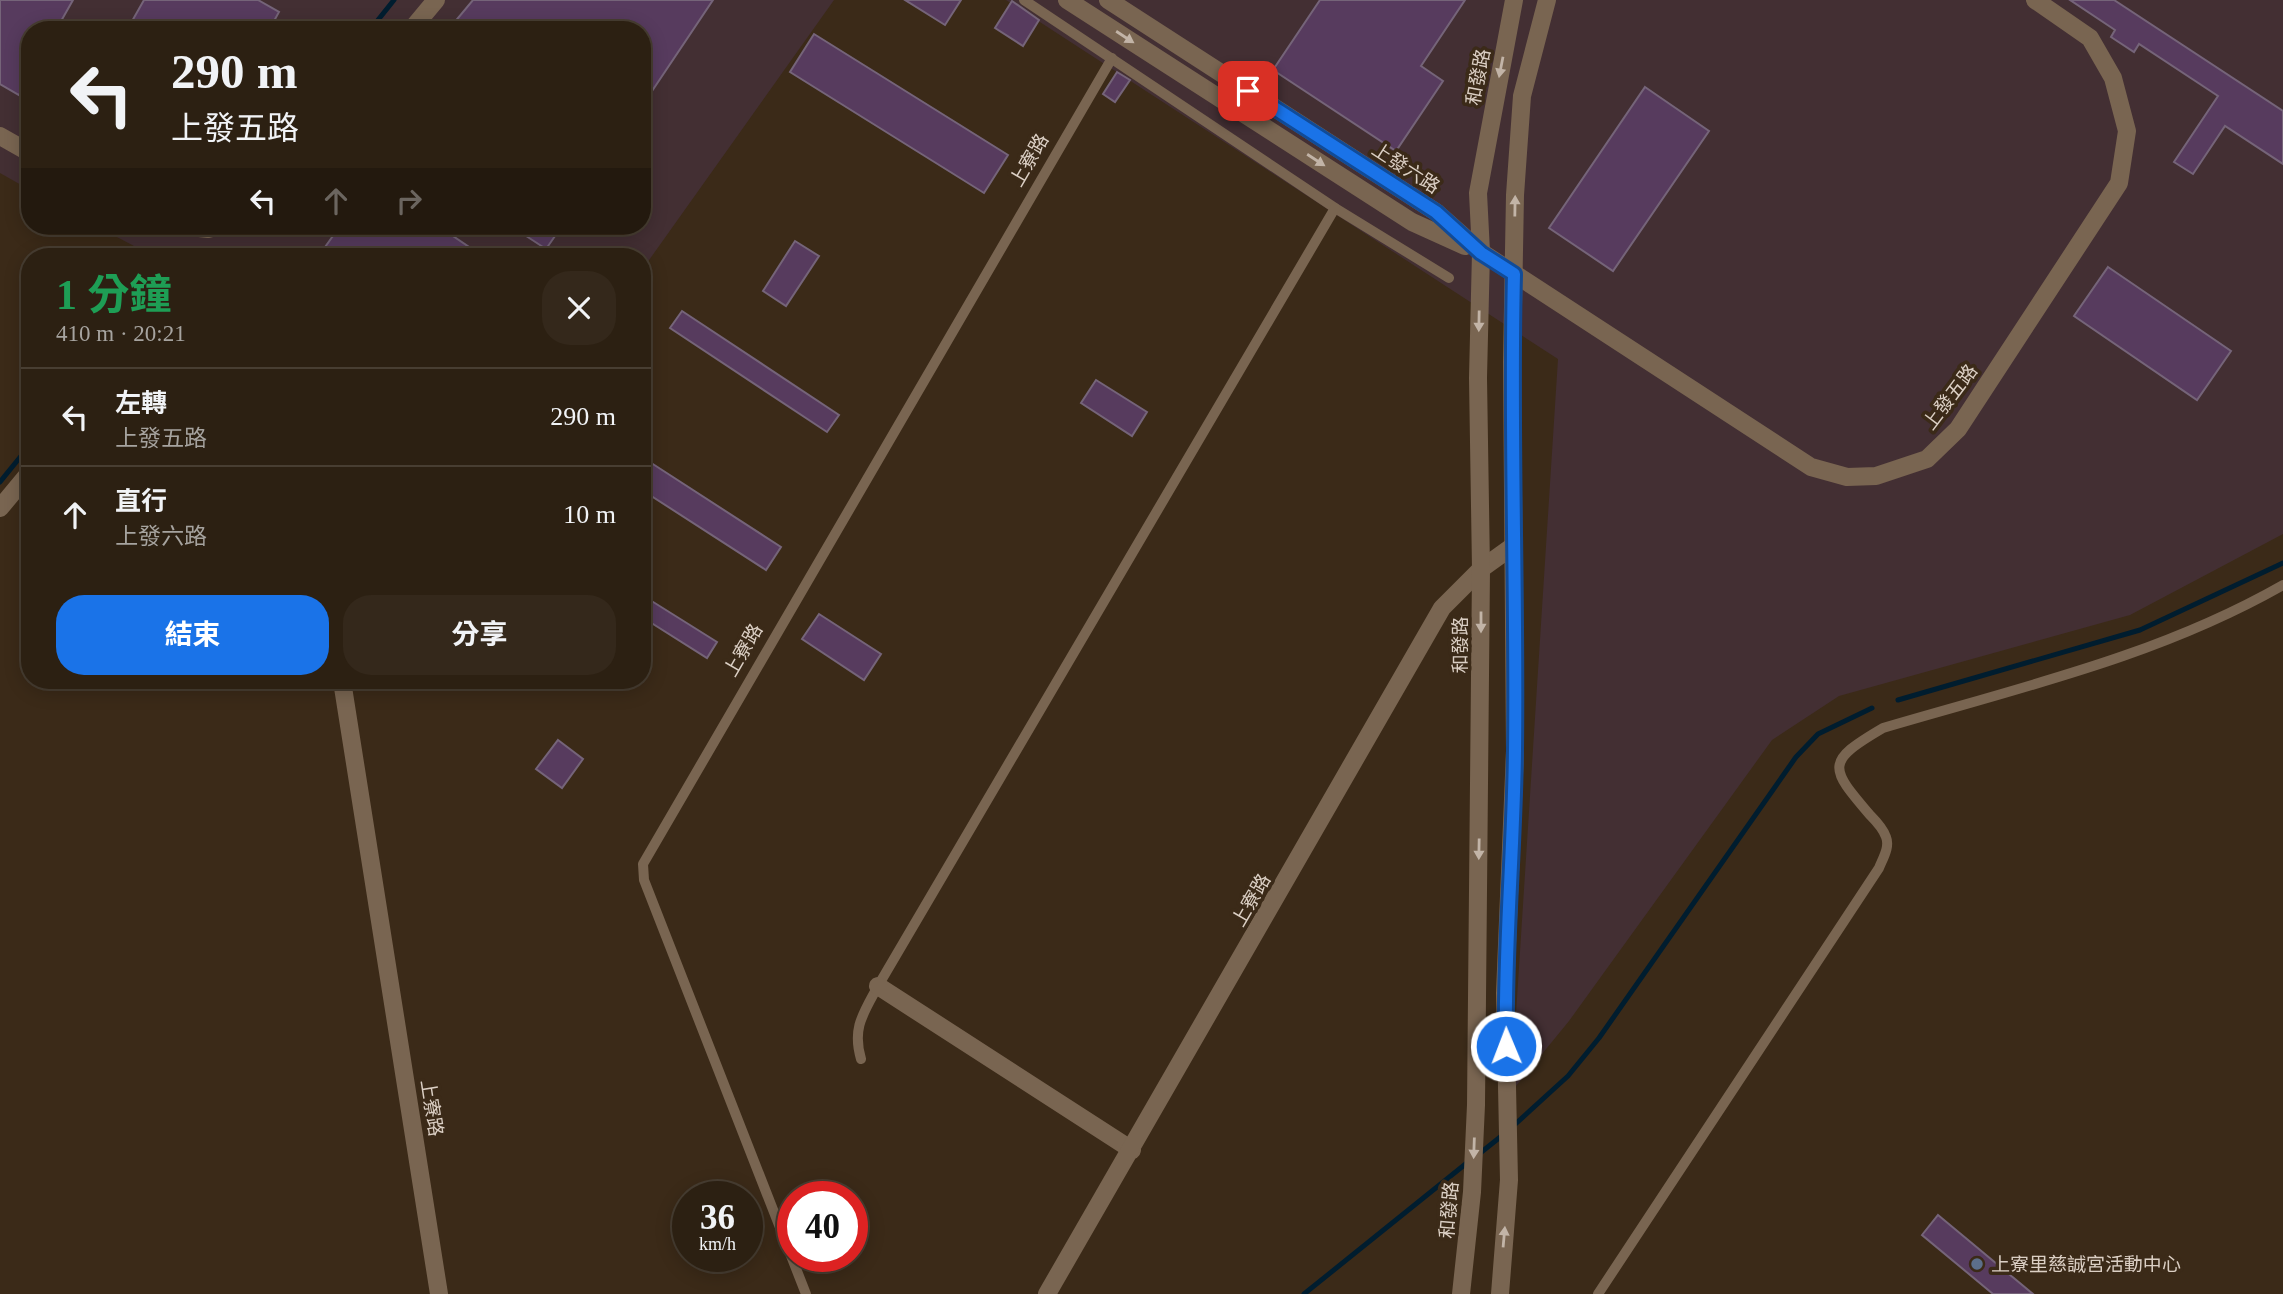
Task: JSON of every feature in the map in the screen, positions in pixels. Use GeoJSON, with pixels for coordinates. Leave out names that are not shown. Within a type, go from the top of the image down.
{"type":"FeatureCollection","features":[{"type":"Feature","properties":{"kind":"street"},"geometry":{"type":"LineString","coordinates":[[418,21],[436,0]]}},
{"type":"Feature","properties":{"kind":"street"},"geometry":{"type":"LineString","coordinates":[[1067,0],[1412,222],[1481,253]]}},
{"type":"Feature","properties":{"kind":"street","name":"上發六路"},"geometry":{"type":"LineString","coordinates":[[1108,0],[1436,212],[1481,253]]}},
{"type":"Feature","properties":{"kind":"street","name":"和發路"},"geometry":{"type":"LineString","coordinates":[[1461,1294],[1472,1192],[1476,1105],[1481,569],[1479,181],[1514,0]]}},
{"type":"Feature","properties":{"kind":"street"},"geometry":{"type":"LineString","coordinates":[[1500,1294],[1509,1180],[1506,993],[1515,751],[1515,195],[1522,96],[1547,0]]}},
{"type":"Feature","properties":{"kind":"street","name":"上發五路"},"geometry":{"type":"LineString","coordinates":[[1481,253],[1811,467],[1847,477],[1877,476],[1927,459],[1958,429],[2119,183],[2127,131],[2113,78],[2091,38],[2035,0]]}},
{"type":"Feature","properties":{"kind":"street"},"geometry":{"type":"LineString","coordinates":[[0,136],[21,148]]}},
{"type":"Feature","properties":{"kind":"street"},"geometry":{"type":"LineString","coordinates":[[0,508],[21,483]]}},
{"type":"Feature","properties":{"kind":"street","name":"上寮路"},"geometry":{"type":"LineString","coordinates":[[1047,1294],[1442,608],[1481,569],[1513,546]]}},
{"type":"Feature","properties":{"kind":"street","name":"上寮路"},"geometry":{"type":"LineString","coordinates":[[343,689],[439,1294]]}},
{"type":"Feature","properties":{"kind":"street"},"geometry":{"type":"LineString","coordinates":[[878,986],[1132,1150]]}},
{"type":"Feature","properties":{"kind":"lane"},"geometry":{"type":"LineString","coordinates":[[1024,0],[1335,208],[1448,278]]}},
{"type":"Feature","properties":{"kind":"lane","name":"上寮路"},"geometry":{"type":"LineString","coordinates":[[806,1294],[643,880],[643,864],[1112,58]]}},
{"type":"Feature","properties":{"kind":"lane"},"geometry":{"type":"LineString","coordinates":[[861,1059],[856,1042],[859,1022],[878,986],[1335,208]]}},
{"type":"Feature","properties":{"kind":"lane"},"geometry":{"type":"LineString","coordinates":[[1598,1294],[1879,867],[1886,851],[1886,837],[1843,783],[1838,770],[1842,757],[1854,745],[1882,728],[2111,662],[2283,585]]}},
{"type":"Feature","properties":{"kind":"shaded area"},"geometry":{"type":"Polygon","coordinates":[[[0,0],[834,0],[651,257],[651,248],[138,248],[113,235],[651,235],[651,21],[21,21],[21,185],[0,173],[0,0]]]}},
{"type":"Feature","properties":{"kind":"shaded area"},"geometry":{"type":"Polygon","coordinates":[[[1006,0],[2283,0],[2283,534],[2130,615],[1839,696],[1772,740],[1569,1021],[1511,1092],[1558,359],[1006,0]]]}},
{"type":"Feature","properties":{"kind":"building"},"geometry":{"type":"Polygon","coordinates":[[[0,0],[73,0],[61,21],[21,21],[21,91],[19,95],[0,84],[0,0]]]}},
{"type":"Feature","properties":{"kind":"building"},"geometry":{"type":"Polygon","coordinates":[[[144,0],[258,0],[279,12],[274,21],[132,21],[144,0]]]}},
{"type":"Feature","properties":{"kind":"building"},"geometry":{"type":"Polygon","coordinates":[[[473,0],[713,0],[651,93],[651,21],[456,21],[473,0]]]}},
{"type":"Feature","properties":{"kind":"building"},"geometry":{"type":"Polygon","coordinates":[[[905,0],[961,0],[945,25],[905,0]]]}},
{"type":"Feature","properties":{"kind":"building"},"geometry":{"type":"Polygon","coordinates":[[[1320,0],[1465,0],[1421,66],[1443,81],[1396,151],[1273,70],[1320,0]]]}},
{"type":"Feature","properties":{"kind":"building"},"geometry":{"type":"Polygon","coordinates":[[[2070,0],[2114,0],[2283,111],[2283,164],[2225,126],[2193,174],[2174,162],[2218,96],[2139,44],[2134,52],[2111,37],[2115,30],[2070,0]]]}},
{"type":"Feature","properties":{"kind":"building"},"geometry":{"type":"Polygon","coordinates":[[[1012,1],[1039,20],[1023,46],[995,28],[1012,1]]]}},
{"type":"Feature","properties":{"kind":"building"},"geometry":{"type":"Polygon","coordinates":[[[814,34],[1008,155],[984,193],[790,72],[814,34]]]}},
{"type":"Feature","properties":{"kind":"building"},"geometry":{"type":"Polygon","coordinates":[[[1117,72],[1130,80],[1115,102],[1103,94],[1117,72]]]}},
{"type":"Feature","properties":{"kind":"building"},"geometry":{"type":"Polygon","coordinates":[[[1645,87],[1709,131],[1613,271],[1549,228],[1645,87]]]}},
{"type":"Feature","properties":{"kind":"building"},"geometry":{"type":"Polygon","coordinates":[[[334,235],[451,235],[471,248],[324,248],[334,235]]]}},
{"type":"Feature","properties":{"kind":"building"},"geometry":{"type":"Polygon","coordinates":[[[525,235],[556,235],[544,248],[525,235]]]}},
{"type":"Feature","properties":{"kind":"building"},"geometry":{"type":"Polygon","coordinates":[[[795,241],[819,256],[786,306],[763,291],[795,241]]]}},
{"type":"Feature","properties":{"kind":"building"},"geometry":{"type":"Polygon","coordinates":[[[2108,267],[2231,351],[2197,400],[2074,316],[2108,267]]]}},
{"type":"Feature","properties":{"kind":"building"},"geometry":{"type":"Polygon","coordinates":[[[682,311],[839,415],[827,432],[670,328],[682,311]]]}},
{"type":"Feature","properties":{"kind":"building"},"geometry":{"type":"Polygon","coordinates":[[[1096,380],[1147,412],[1132,436],[1081,403],[1096,380]]]}},
{"type":"Feature","properties":{"kind":"building"},"geometry":{"type":"Polygon","coordinates":[[[651,463],[781,547],[766,570],[651,496],[651,463]]]}},
{"type":"Feature","properties":{"kind":"building"},"geometry":{"type":"Polygon","coordinates":[[[651,601],[717,642],[707,658],[651,623],[651,601]]]}},
{"type":"Feature","properties":{"kind":"building"},"geometry":{"type":"Polygon","coordinates":[[[819,614],[881,654],[864,680],[802,639],[819,614]]]}},
{"type":"Feature","properties":{"kind":"building"},"geometry":{"type":"Polygon","coordinates":[[[558,740],[583,759],[562,788],[536,769],[558,740]]]}},
{"type":"Feature","properties":{"kind":"building","name":"上寮里慈誠宮活動中心"},"geometry":{"type":"Polygon","coordinates":[[[1938,1215],[2033,1294],[1993,1294],[1922,1235],[1938,1215]]]}},
{"type":"Feature","properties":{"kind":"waterway"},"geometry":{"type":"LineString","coordinates":[[377,21],[394,0]]}},
{"type":"Feature","properties":{"kind":"waterway"},"geometry":{"type":"LineString","coordinates":[[0,482],[21,456]]}},
{"type":"Feature","properties":{"kind":"waterway"},"geometry":{"type":"LineString","coordinates":[[1898,700],[2140,630],[2283,563]]}},
{"type":"Feature","properties":{"kind":"waterway"},"geometry":{"type":"LineString","coordinates":[[1511,1128],[1568,1076],[1599,1038],[1796,757],[1818,734],[1872,708]]}},
{"type":"Feature","properties":{"kind":"waterway"},"geometry":{"type":"LineString","coordinates":[[1479,1154],[1504,1134]]}},
{"type":"Feature","properties":{"kind":"waterway"},"geometry":{"type":"LineString","coordinates":[[1304,1294],[1468,1162]]}},
{"type":"Feature","properties":{"kind":"place","name":"上寮里慈誠宮活動中心"},"geometry":{"type":"Point","coordinates":[1977,1264]}},
{"type":"Feature","properties":{"kind":"route"},"geometry":{"type":"LineString","coordinates":[[1248,91],[1436,212],[1481,253],[1514,274],[1512,362],[1515,751],[1506,1046]]}}]}
